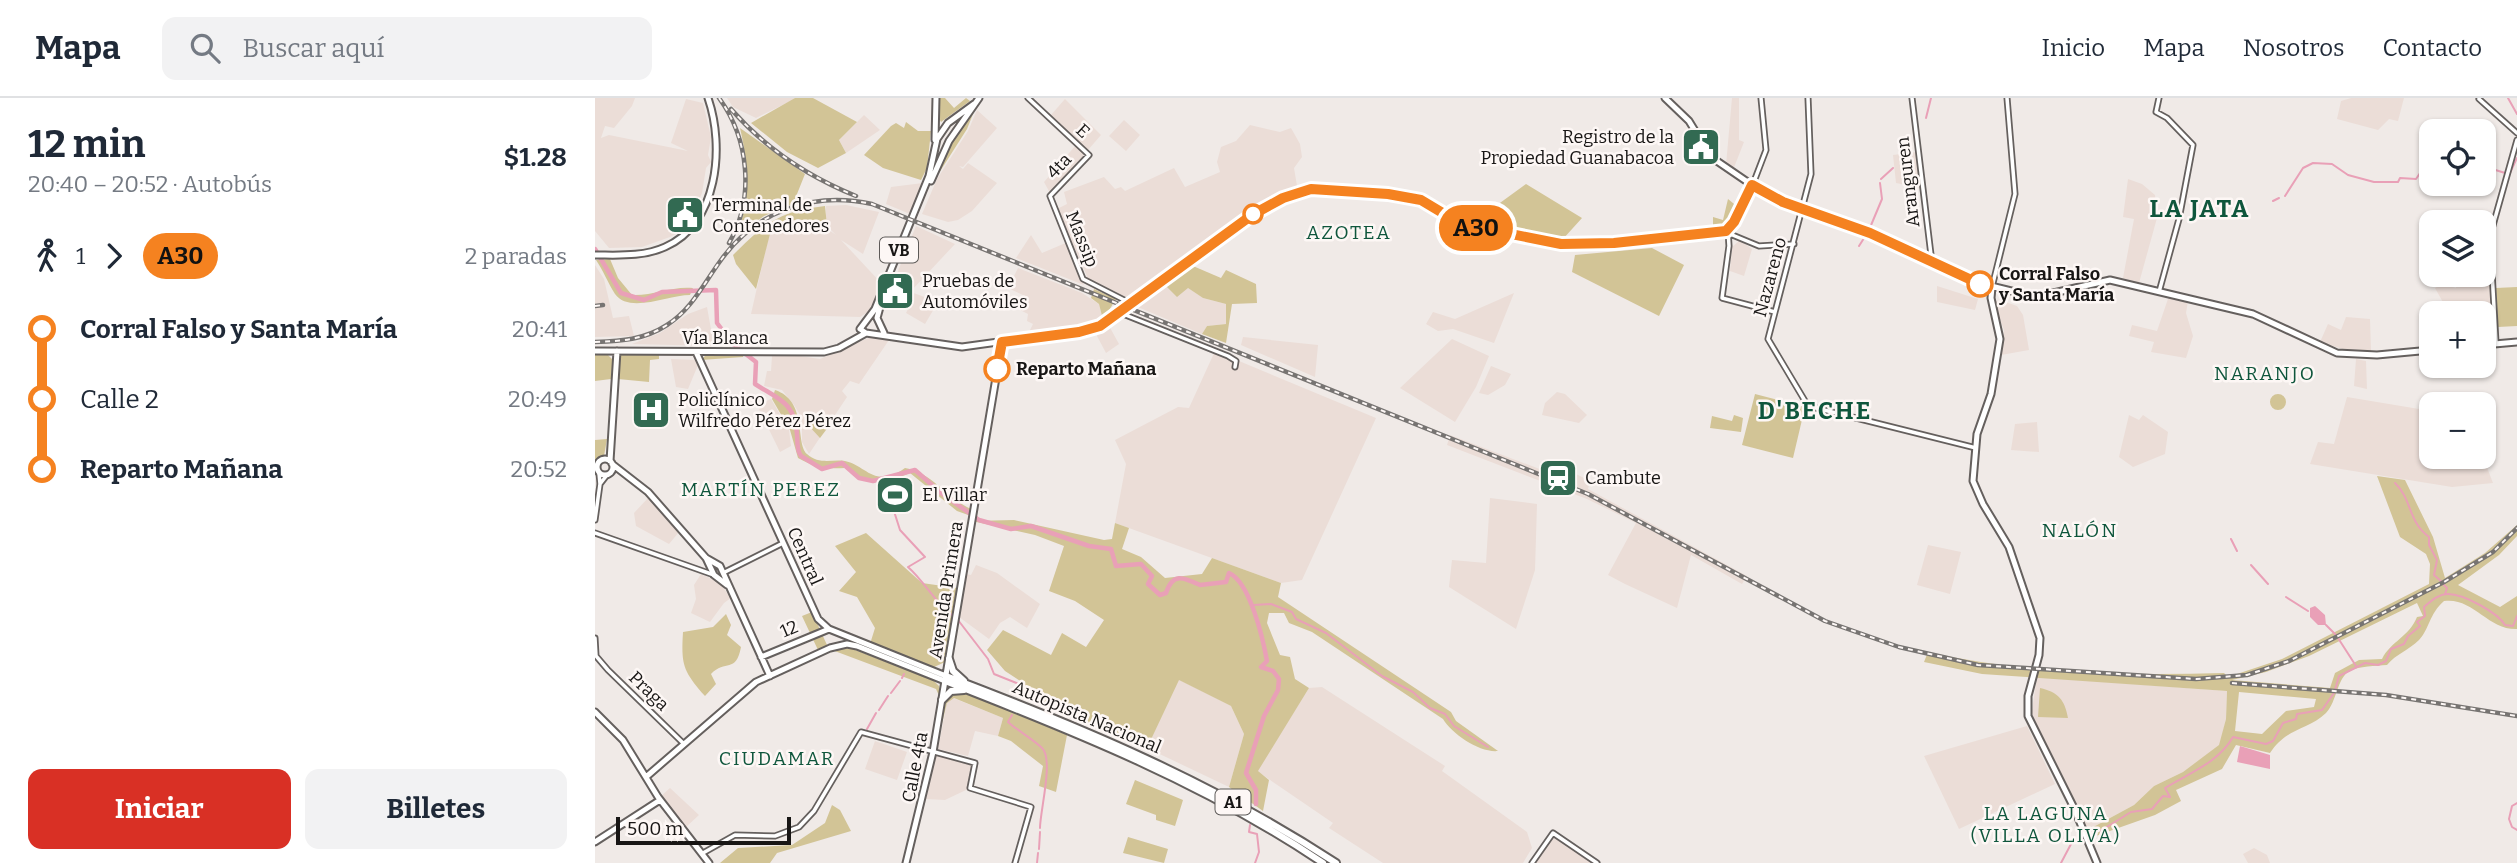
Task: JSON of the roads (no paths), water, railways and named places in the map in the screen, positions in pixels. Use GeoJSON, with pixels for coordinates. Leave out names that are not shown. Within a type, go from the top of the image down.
{"type":"FeatureCollection","features":[{"type":"Feature","properties":{"kind":"highway"},"geometry":{"type":"LineString","coordinates":[[949,659],[955,673],[971,688]]}},
{"type":"Feature","properties":{"kind":"highway","name":"Autopista Nacional"},"geometry":{"type":"LineString","coordinates":[[946,678],[1146,756],[1220,794],[1336,863]]}},
{"type":"Feature","properties":{"kind":"highway"},"geometry":{"type":"LineString","coordinates":[[942,700],[953,691],[971,688]]}},
{"type":"Feature","properties":{"kind":"highway","name":"Autopista Nacional"},"geometry":{"type":"LineString","coordinates":[[971,688],[1154,768],[1240,813],[1323,863]]}},
{"type":"Feature","properties":{"kind":"main road"},"geometry":{"type":"LineString","coordinates":[[595,255],[636,254],[664,248],[679,240],[698,220],[711,189],[717,144],[708,98]]}},
{"type":"Feature","properties":{"kind":"main road"},"geometry":{"type":"LineString","coordinates":[[935,146],[936,98]]}},
{"type":"Feature","properties":{"kind":"main road"},"geometry":{"type":"LineString","coordinates":[[969,98],[974,104]]}},
{"type":"Feature","properties":{"kind":"main road","name":"VB"},"geometry":{"type":"LineString","coordinates":[[974,104],[946,124],[941,131],[929,176],[865,331],[876,329],[942,153],[979,98]]}},
{"type":"Feature","properties":{"kind":"main road"},"geometry":{"type":"LineString","coordinates":[[1665,98],[1689,121],[1711,157],[1752,185],[1803,209],[1870,233],[1968,280],[2043,297],[2104,279],[2253,314],[2327,349],[2346,355],[2419,351]]}},
{"type":"Feature","properties":{"kind":"main road"},"geometry":{"type":"LineString","coordinates":[[937,119],[946,124]]}},
{"type":"Feature","properties":{"kind":"main road"},"geometry":{"type":"LineString","coordinates":[[937,119],[945,141],[942,153]]}},
{"type":"Feature","properties":{"kind":"main road"},"geometry":{"type":"LineString","coordinates":[[865,331],[954,347],[1085,331],[1121,313],[1252,215],[1283,198],[1311,189],[1388,194],[1421,200],[1461,224],[1561,244],[1614,243],[1729,232],[1752,185]]}},
{"type":"Feature","properties":{"kind":"main road"},"geometry":{"type":"LineString","coordinates":[[1993,287],[1992,302],[2000,339],[1991,394],[1981,421],[1973,481],[1982,503],[2009,547],[2040,638],[2039,655],[2028,696],[2028,716],[2097,863]]}},
{"type":"Feature","properties":{"kind":"main road"},"geometry":{"type":"LineString","coordinates":[[869,316],[878,320],[881,330],[890,336]]}},
{"type":"Feature","properties":{"kind":"main road","name":"Vía Blanca"},"geometry":{"type":"LineString","coordinates":[[595,351],[824,352],[865,331]]}},
{"type":"Feature","properties":{"kind":"main road","name":"Avenida Primera"},"geometry":{"type":"LineString","coordinates":[[946,678],[1002,342]]}},
{"type":"Feature","properties":{"kind":"main road"},"geometry":{"type":"LineString","coordinates":[[2496,343],[2517,342]]}},
{"type":"Feature","properties":{"kind":"main road"},"geometry":{"type":"LineString","coordinates":[[604,351],[616,359]]}},
{"type":"Feature","properties":{"kind":"main road"},"geometry":{"type":"LineString","coordinates":[[609,474],[617,351]]}},
{"type":"Feature","properties":{"kind":"main road","name":"Central"},"geometry":{"type":"LineString","coordinates":[[696,352],[818,619]]}},
{"type":"Feature","properties":{"kind":"main road"},"geometry":{"type":"LineString","coordinates":[[699,360],[706,352]]}},
{"type":"Feature","properties":{"kind":"main road"},"geometry":{"type":"LineString","coordinates":[[608,462],[597,464],[599,472],[622,474]]}},
{"type":"Feature","properties":{"kind":"main road"},"geometry":{"type":"LineString","coordinates":[[608,462],[647,492],[706,558],[716,564],[723,573],[770,676]]}},
{"type":"Feature","properties":{"kind":"main road"},"geometry":{"type":"LineString","coordinates":[[706,558],[715,576],[727,584]]}},
{"type":"Feature","properties":{"kind":"main road"},"geometry":{"type":"LineString","coordinates":[[709,567],[716,564]]}},
{"type":"Feature","properties":{"kind":"main road"},"geometry":{"type":"LineString","coordinates":[[715,576],[723,573]]}},
{"type":"Feature","properties":{"kind":"main road","name":"Autopista Nacional"},"geometry":{"type":"LineString","coordinates":[[818,619],[829,629],[925,670]]}},
{"type":"Feature","properties":{"kind":"main road","name":"12"},"geometry":{"type":"LineString","coordinates":[[761,657],[829,629]]}},
{"type":"Feature","properties":{"kind":"main road","name":"Autopista Nacional"},"geometry":{"type":"LineString","coordinates":[[646,777],[756,682],[840,645],[857,646],[946,678]]}},
{"type":"Feature","properties":{"kind":"main road"},"geometry":{"type":"LineString","coordinates":[[925,670],[941,669],[949,659]]}},
{"type":"Feature","properties":{"kind":"main road"},"geometry":{"type":"LineString","coordinates":[[925,670],[940,685],[942,700]]}},
{"type":"Feature","properties":{"kind":"main road","name":"Calle 4ta"},"geometry":{"type":"LineString","coordinates":[[906,863],[933,752],[946,678]]}},
{"type":"Feature","properties":{"kind":"main road"},"geometry":{"type":"LineString","coordinates":[[595,712],[623,740],[660,800],[709,863]]}},
{"type":"Feature","properties":{"kind":"main road"},"geometry":{"type":"LineString","coordinates":[[595,842],[660,800]]}},
{"type":"Feature","properties":{"kind":"street","name":"E"},"geometry":{"type":"LineString","coordinates":[[1028,98],[1089,155]]}},
{"type":"Feature","properties":{"kind":"street"},"geometry":{"type":"LineString","coordinates":[[1752,185],[1766,149],[1761,98]]}},
{"type":"Feature","properties":{"kind":"street","name":"Nazareno"},"geometry":{"type":"LineString","coordinates":[[1808,98],[1811,168],[1803,209],[1768,339],[1808,406],[1976,448]]}},
{"type":"Feature","properties":{"kind":"street","name":"Aranguren"},"geometry":{"type":"LineString","coordinates":[[1912,98],[1931,262]]}},
{"type":"Feature","properties":{"kind":"street"},"geometry":{"type":"LineString","coordinates":[[1993,287],[2015,194],[2007,98]]}},
{"type":"Feature","properties":{"kind":"street"},"geometry":{"type":"LineString","coordinates":[[2159,98],[2156,112],[2167,118],[2193,145],[2179,219],[2159,292]]}},
{"type":"Feature","properties":{"kind":"street"},"geometry":{"type":"LineString","coordinates":[[2479,99],[2517,133]]}},
{"type":"Feature","properties":{"kind":"street"},"geometry":{"type":"LineString","coordinates":[[2493,301],[2490,236],[2517,140]]}},
{"type":"Feature","properties":{"kind":"street","name":"4ta"},"geometry":{"type":"LineString","coordinates":[[1049,196],[1089,155]]}},
{"type":"Feature","properties":{"kind":"street","name":"Massip"},"geometry":{"type":"LineString","coordinates":[[1049,196],[1083,279],[1132,304]]}},
{"type":"Feature","properties":{"kind":"street"},"geometry":{"type":"LineString","coordinates":[[1775,312],[1722,298],[1729,232],[1759,246],[1794,244]]}},
{"type":"Feature","properties":{"kind":"street"},"geometry":{"type":"LineString","coordinates":[[1121,313],[1228,356],[1235,361],[1235,367]]}},
{"type":"Feature","properties":{"kind":"street"},"geometry":{"type":"LineString","coordinates":[[595,520],[599,472]]}},
{"type":"Feature","properties":{"kind":"street"},"geometry":{"type":"LineString","coordinates":[[600,484],[609,474]]}},
{"type":"Feature","properties":{"kind":"street"},"geometry":{"type":"LineString","coordinates":[[595,533],[715,576]]}},
{"type":"Feature","properties":{"kind":"street"},"geometry":{"type":"LineString","coordinates":[[723,573],[730,567],[783,542]]}},
{"type":"Feature","properties":{"kind":"street"},"geometry":{"type":"LineString","coordinates":[[716,564],[730,567]]}},
{"type":"Feature","properties":{"kind":"street"},"geometry":{"type":"LineString","coordinates":[[703,572],[709,567]]}},
{"type":"Feature","properties":{"kind":"street"},"geometry":{"type":"LineString","coordinates":[[595,638],[596,656]]}},
{"type":"Feature","properties":{"kind":"street","name":"Praga"},"geometry":{"type":"LineString","coordinates":[[596,656],[684,744]]}},
{"type":"Feature","properties":{"kind":"street"},"geometry":{"type":"LineString","coordinates":[[703,853],[735,835],[775,836],[799,827],[814,811],[860,732],[975,763],[969,788],[1031,807],[1015,863]]}},
{"type":"Feature","properties":{"kind":"street"},"geometry":{"type":"LineString","coordinates":[[1532,863],[1553,833],[1597,863]]}},
{"type":"Feature","properties":{"kind":"waterway"},"geometry":{"type":"LineString","coordinates":[[1926,118],[1931,98]]}},
{"type":"Feature","properties":{"kind":"waterway"},"geometry":{"type":"LineString","coordinates":[[2508,98],[2517,114]]}},
{"type":"Feature","properties":{"kind":"waterway"},"geometry":{"type":"LineString","coordinates":[[2510,173],[2517,158]]}},
{"type":"Feature","properties":{"kind":"waterway"},"geometry":{"type":"LineString","coordinates":[[2285,196],[2303,168],[2313,163],[2332,164],[2348,175],[2374,182],[2398,182],[2400,178],[2416,179],[2419,175]]}},
{"type":"Feature","properties":{"kind":"waterway"},"geometry":{"type":"LineString","coordinates":[[1881,179],[1893,168]]}},
{"type":"Feature","properties":{"kind":"waterway"},"geometry":{"type":"LineString","coordinates":[[2496,170],[2505,173]]}},
{"type":"Feature","properties":{"kind":"waterway"},"geometry":{"type":"LineString","coordinates":[[1869,230],[1882,199],[1880,183]]}},
{"type":"Feature","properties":{"kind":"waterway"},"geometry":{"type":"LineString","coordinates":[[2273,201],[2279,198]]}},
{"type":"Feature","properties":{"kind":"waterway"},"geometry":{"type":"LineString","coordinates":[[1859,246],[1866,235]]}},
{"type":"Feature","properties":{"kind":"waterway"},"geometry":{"type":"LineString","coordinates":[[595,249],[621,293],[644,300],[662,292],[716,290],[717,323],[733,344],[756,362],[755,384],[789,408],[796,423],[801,456],[822,469],[842,463],[859,478],[873,481],[915,470],[941,493],[979,520],[1011,529],[1031,526],[1089,546],[1111,549],[1116,566],[1141,564],[1152,576],[1148,584],[1160,595],[1166,593],[1172,581],[1180,578],[1200,585],[1226,582],[1229,573],[1236,578],[1249,599],[1259,626],[1267,661],[1261,667],[1273,671],[1279,679],[1278,690],[1264,716],[1246,773],[1256,790],[1256,804]]}},
{"type":"Feature","properties":{"kind":"waterway"},"geometry":{"type":"LineString","coordinates":[[884,480],[900,530],[925,557],[908,567],[953,616]]}},
{"type":"Feature","properties":{"kind":"waterway"},"geometry":{"type":"LineString","coordinates":[[2395,483],[2405,496],[2413,518],[2429,537],[2429,545],[2437,560],[2434,575],[2442,582]]}},
{"type":"Feature","properties":{"kind":"waterway"},"geometry":{"type":"LineString","coordinates":[[2231,539],[2237,551]]}},
{"type":"Feature","properties":{"kind":"waterway"},"geometry":{"type":"LineString","coordinates":[[2251,565],[2268,584]]}},
{"type":"Feature","properties":{"kind":"waterway"},"geometry":{"type":"LineString","coordinates":[[2443,584],[2447,588],[2445,594]]}},
{"type":"Feature","properties":{"kind":"waterway"},"geometry":{"type":"LineString","coordinates":[[2335,690],[2339,676],[2365,663],[2378,665],[2386,661],[2391,649],[2404,644],[2408,636],[2420,626],[2417,622],[2425,616],[2424,607],[2441,595],[2455,595],[2471,601],[2488,610],[2505,625],[2513,626],[2517,616]]}},
{"type":"Feature","properties":{"kind":"waterway"},"geometry":{"type":"LineString","coordinates":[[2286,597],[2308,611]]}},
{"type":"Feature","properties":{"kind":"waterway"},"geometry":{"type":"LineString","coordinates":[[1253,605],[1271,604],[1292,612],[1296,619],[1326,633],[1382,676],[1413,692],[1430,708],[1445,714],[1454,726],[1488,747]]}},
{"type":"Feature","properties":{"kind":"waterway"},"geometry":{"type":"LineString","coordinates":[[958,620],[988,659],[994,674],[1019,684],[1022,695]]}},
{"type":"Feature","properties":{"kind":"waterway"},"geometry":{"type":"LineString","coordinates":[[2326,625],[2336,635]]}},
{"type":"Feature","properties":{"kind":"waterway"},"geometry":{"type":"LineString","coordinates":[[2338,638],[2356,666]]}},
{"type":"Feature","properties":{"kind":"waterway"},"geometry":{"type":"LineString","coordinates":[[902,678],[904,674]]}},
{"type":"Feature","properties":{"kind":"waterway"},"geometry":{"type":"LineString","coordinates":[[891,693],[900,681]]}},
{"type":"Feature","properties":{"kind":"waterway"},"geometry":{"type":"LineString","coordinates":[[2088,834],[2102,830],[2131,812],[2152,809],[2163,796],[2170,797],[2165,788],[2211,761],[2233,737],[2266,744],[2273,741],[2283,723],[2296,719],[2297,714],[2322,710],[2334,693]]}},
{"type":"Feature","properties":{"kind":"waterway"},"geometry":{"type":"LineString","coordinates":[[879,710],[888,696]]}},
{"type":"Feature","properties":{"kind":"waterway"},"geometry":{"type":"LineString","coordinates":[[867,729],[876,713]]}},
{"type":"Feature","properties":{"kind":"waterway"},"geometry":{"type":"LineString","coordinates":[[1012,715],[1008,722],[1042,748],[1045,754],[1047,774],[1040,828]]}},
{"type":"Feature","properties":{"kind":"waterway"},"geometry":{"type":"LineString","coordinates":[[2517,803],[2512,806],[2509,819],[2512,827],[2517,830]]}},
{"type":"Feature","properties":{"kind":"waterway"},"geometry":{"type":"LineString","coordinates":[[1250,825],[1249,832],[1257,834],[1259,852],[1255,863]]}},
{"type":"Feature","properties":{"kind":"waterway"},"geometry":{"type":"LineString","coordinates":[[1039,849],[1040,832]]}},
{"type":"Feature","properties":{"kind":"waterway"},"geometry":{"type":"LineString","coordinates":[[2061,863],[2071,844],[2084,836]]}},
{"type":"Feature","properties":{"kind":"waterway"},"geometry":{"type":"LineString","coordinates":[[1037,863],[1038,853]]}},
{"type":"Feature","properties":{"kind":"railway"},"geometry":{"type":"LineString","coordinates":[[719,98],[737,132],[745,169],[743,207],[729,243]]}},
{"type":"Feature","properties":{"kind":"railway"},"geometry":{"type":"LineString","coordinates":[[731,109],[773,149],[821,180],[856,196]]}},
{"type":"Feature","properties":{"kind":"railway"},"geometry":{"type":"LineString","coordinates":[[595,342],[641,337],[676,319],[735,243],[769,217],[787,209],[828,200],[872,204],[1588,494],[1825,621],[1899,647],[1978,665],[2196,679],[2247,675],[2289,661],[2444,582],[2493,552],[2517,528]]}},
{"type":"Feature","properties":{"kind":"railway"},"geometry":{"type":"LineString","coordinates":[[595,306],[603,305]]}},
{"type":"Feature","properties":{"kind":"railway"},"geometry":{"type":"LineString","coordinates":[[2232,683],[2386,695],[2517,716]]}},
{"type":"Feature","properties":{"kind":"place","name":"Registro de la Propiedad Guanabacoa"},"geometry":{"type":"Point","coordinates":[1701,147]}},
{"type":"Feature","properties":{"kind":"place","name":"Terminal de Contenedores"},"geometry":{"type":"Point","coordinates":[685,215]}},
{"type":"Feature","properties":{"kind":"place","name":"Corral Falso y Santa María"},"geometry":{"type":"Point","coordinates":[1980,284]}},
{"type":"Feature","properties":{"kind":"place","name":"Pruebas de Automóviles"},"geometry":{"type":"Point","coordinates":[895,291]}},
{"type":"Feature","properties":{"kind":"place","name":"Reparto Mañana"},"geometry":{"type":"Point","coordinates":[997,369]}},
{"type":"Feature","properties":{"kind":"place","name":"Policlínico Wilfredo Pérez Pérez"},"geometry":{"type":"Point","coordinates":[651,410]}},
{"type":"Feature","properties":{"kind":"place","name":"Cambute"},"geometry":{"type":"Point","coordinates":[1558,478]}},
{"type":"Feature","properties":{"kind":"place","name":"El Villar"},"geometry":{"type":"Point","coordinates":[895,495]}},
{"type":"Feature","properties":{"kind":"district","name":"LA JATA"},"geometry":{"type":"Point","coordinates":[2200,209]}},
{"type":"Feature","properties":{"kind":"district","name":"AZOTEA"},"geometry":{"type":"Point","coordinates":[1349,232]}},
{"type":"Feature","properties":{"kind":"district","name":"NARANJO"},"geometry":{"type":"Point","coordinates":[2265,373]}},
{"type":"Feature","properties":{"kind":"district","name":"D'BECHE"},"geometry":{"type":"Point","coordinates":[1815,411]}},
{"type":"Feature","properties":{"kind":"district","name":"MARTÍN PEREZ"},"geometry":{"type":"Point","coordinates":[761,489]}},
{"type":"Feature","properties":{"kind":"district","name":"NALÓN"},"geometry":{"type":"Point","coordinates":[2080,530]}},
{"type":"Feature","properties":{"kind":"district","name":"CIUDAMAR"},"geometry":{"type":"Point","coordinates":[777,758]}},
{"type":"Feature","properties":{"kind":"district","name":"LA LAGUNA (VILLA OLIVA)"},"geometry":{"type":"Point","coordinates":[2046,824]}}]}
